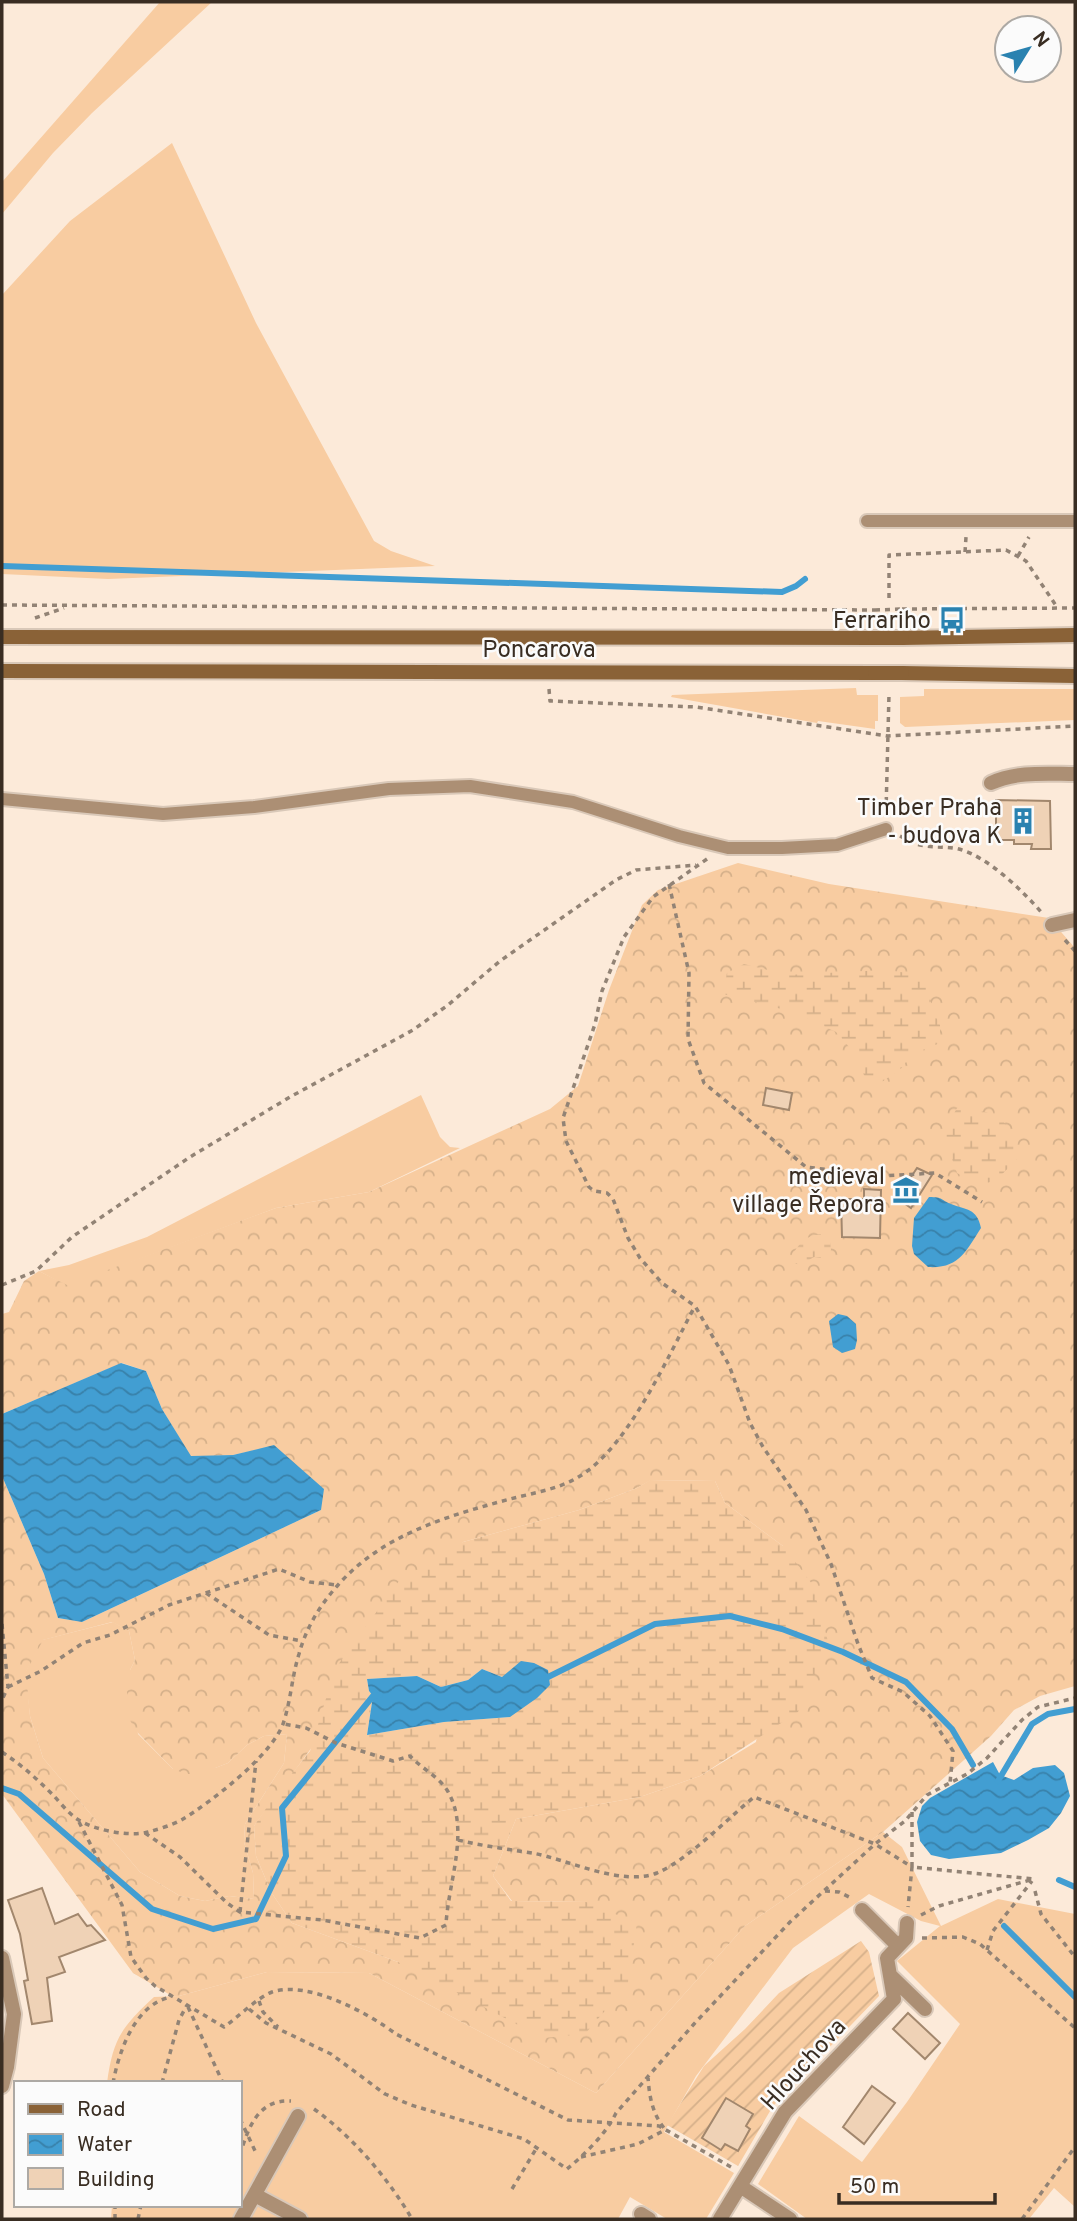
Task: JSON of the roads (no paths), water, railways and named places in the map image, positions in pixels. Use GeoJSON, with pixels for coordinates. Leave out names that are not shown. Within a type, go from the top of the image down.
{"type":"FeatureCollection","features":[{"type":"Feature","properties":{"kind":"main road","name":"Poncarova"},"geometry":{"type":"LineString","coordinates":[[2,637],[902,638],[1075,635]]}},
{"type":"Feature","properties":{"kind":"main road","name":"Poncarova"},"geometry":{"type":"LineString","coordinates":[[2,671],[902,673],[1075,676]]}},
{"type":"Feature","properties":{"kind":"street"},"geometry":{"type":"LineString","coordinates":[[991,783],[1004,777],[1026,774],[1075,775]]}},
{"type":"Feature","properties":{"kind":"street"},"geometry":{"type":"LineString","coordinates":[[1052,925],[1075,920]]}},
{"type":"Feature","properties":{"kind":"street"},"geometry":{"type":"LineString","coordinates":[[862,1910],[902,1942]]}},
{"type":"Feature","properties":{"kind":"street","name":"Hlouchova"},"geometry":{"type":"LineString","coordinates":[[720,2219],[785,2112],[894,1999],[887,1958],[902,1942],[907,1923]]}},
{"type":"Feature","properties":{"kind":"street"},"geometry":{"type":"LineString","coordinates":[[2,1958],[14,2014],[2,2086]]}},
{"type":"Feature","properties":{"kind":"street"},"geometry":{"type":"LineString","coordinates":[[890,1975],[925,2009]]}},
{"type":"Feature","properties":{"kind":"street"},"geometry":{"type":"LineString","coordinates":[[241,2219],[297,2109]]}},
{"type":"Feature","properties":{"kind":"street"},"geometry":{"type":"LineString","coordinates":[[743,2181],[790,2219]]}},
{"type":"Feature","properties":{"kind":"street"},"geometry":{"type":"LineString","coordinates":[[254,2195],[300,2219]]}},
{"type":"Feature","properties":{"kind":"lane"},"geometry":{"type":"LineString","coordinates":[[867,521],[1075,522]]}},
{"type":"Feature","properties":{"kind":"lane"},"geometry":{"type":"LineString","coordinates":[[2,799],[163,814],[254,807],[389,789],[470,786],[573,802],[679,836],[728,848],[837,845],[886,829]]}},
{"type":"Feature","properties":{"kind":"water"},"geometry":{"type":"Polygon","coordinates":[[[929,1197],[940,1198],[974,1213],[981,1228],[960,1257],[939,1267],[928,1267],[914,1254],[912,1246],[914,1218],[929,1197]]]}},
{"type":"Feature","properties":{"kind":"water"},"geometry":{"type":"Polygon","coordinates":[[[838,1314],[847,1316],[856,1324],[855,1349],[842,1353],[833,1347],[829,1321],[838,1314]]]}},
{"type":"Feature","properties":{"kind":"water"},"geometry":{"type":"Polygon","coordinates":[[[121,1363],[146,1371],[162,1409],[191,1456],[233,1455],[274,1445],[324,1489],[321,1510],[82,1622],[58,1618],[44,1574],[2,1476],[2,1414],[121,1363]]]}},
{"type":"Feature","properties":{"kind":"water"},"geometry":{"type":"Polygon","coordinates":[[[521,1661],[534,1663],[548,1670],[550,1685],[510,1717],[444,1722],[367,1735],[373,1696],[369,1691],[367,1679],[417,1676],[441,1687],[468,1680],[482,1669],[502,1677],[521,1661]]]}},
{"type":"Feature","properties":{"kind":"water"},"geometry":{"type":"Polygon","coordinates":[[[993,1762],[1000,1775],[1014,1780],[1033,1768],[1055,1765],[1064,1773],[1070,1796],[1061,1813],[1049,1828],[1001,1853],[949,1859],[931,1855],[920,1841],[917,1822],[922,1806],[930,1798],[993,1762]]]}},
{"type":"Feature","properties":{"kind":"waterway"},"geometry":{"type":"LineString","coordinates":[[2,566],[782,592],[805,579]]}},
{"type":"Feature","properties":{"kind":"waterway"},"geometry":{"type":"LineString","coordinates":[[544,1679],[655,1624],[730,1616],[782,1629],[843,1652],[906,1682],[952,1729],[973,1765]]}},
{"type":"Feature","properties":{"kind":"waterway"},"geometry":{"type":"LineString","coordinates":[[2,1788],[19,1794],[152,1909],[213,1929],[256,1919],[286,1856],[282,1808],[373,1696],[380,1695]]}},
{"type":"Feature","properties":{"kind":"waterway"},"geometry":{"type":"LineString","coordinates":[[998,1781],[1032,1724],[1048,1714],[1075,1709]]}},
{"type":"Feature","properties":{"kind":"waterway"},"geometry":{"type":"LineString","coordinates":[[1059,1880],[1075,1887]]}},
{"type":"Feature","properties":{"kind":"waterway"},"geometry":{"type":"LineString","coordinates":[[1004,1926],[1075,1997]]}},
{"type":"Feature","properties":{"kind":"place","name":"Ferrariho"},"geometry":{"type":"Point","coordinates":[952,620]}},
{"type":"Feature","properties":{"kind":"place","name":"Timber Praha - budova K"},"geometry":{"type":"Point","coordinates":[1023,821]}},
{"type":"Feature","properties":{"kind":"place","name":"medieval village Řepora"},"geometry":{"type":"Point","coordinates":[906,1190]}}]}
